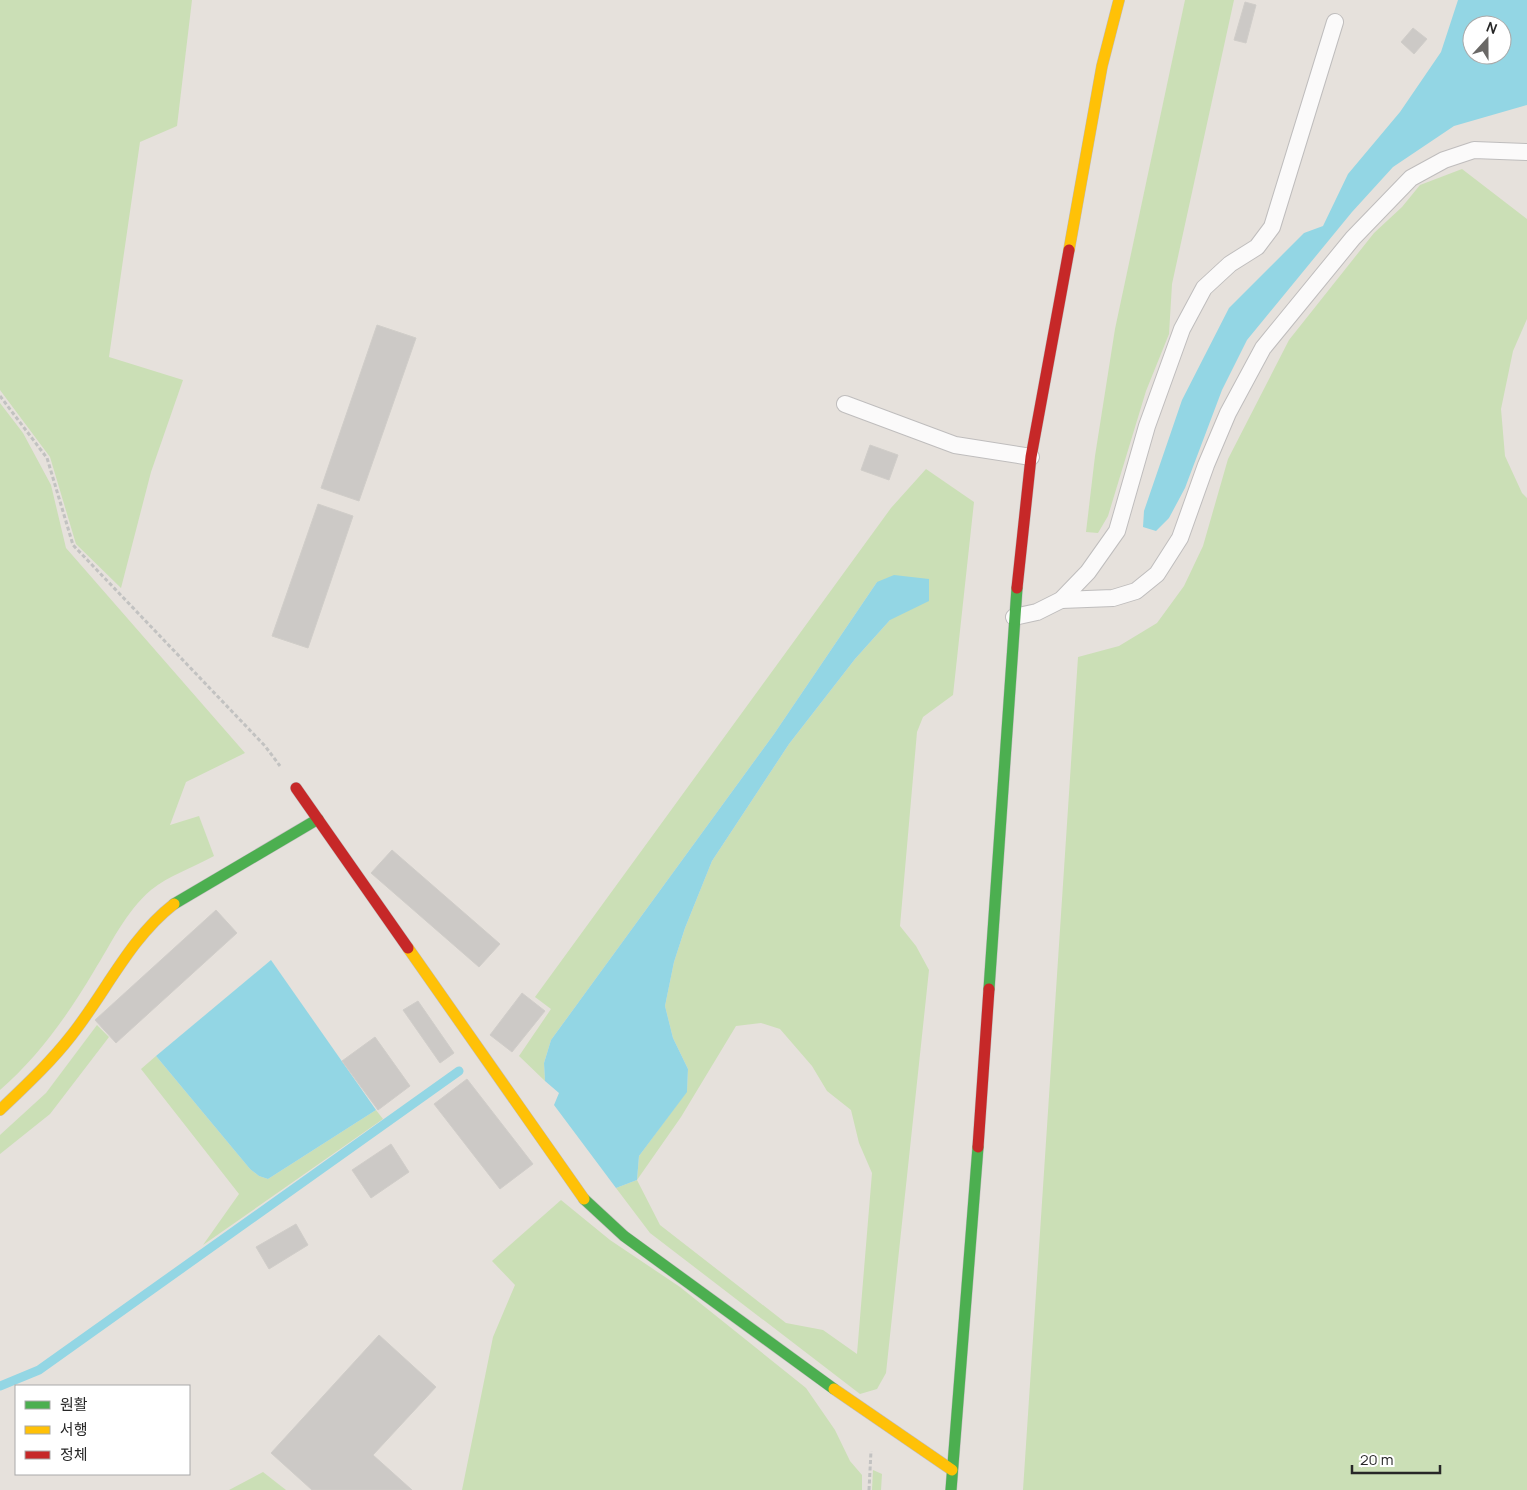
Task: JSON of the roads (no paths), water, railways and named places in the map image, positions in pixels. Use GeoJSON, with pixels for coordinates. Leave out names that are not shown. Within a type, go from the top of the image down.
{"type":"FeatureCollection","features":[{"type":"Feature","properties":{"kind":"main road"},"geometry":{"type":"LineString","coordinates":[[951,1490],[978,1144],[1014,617],[1030,457],[1102,66],[1119,0]]}},
{"type":"Feature","properties":{"kind":"main road"},"geometry":{"type":"LineString","coordinates":[[296,788],[579,1194],[624,1236],[873,1416],[952,1470]]}},
{"type":"Feature","properties":{"kind":"main road"},"geometry":{"type":"LineString","coordinates":[[0,1110],[39,1073],[72,1036],[135,943],[159,916],[180,899],[318,820]]}},
{"type":"Feature","properties":{"kind":"lane"},"geometry":{"type":"LineString","coordinates":[[1014,617],[1038,612],[1061,600],[1088,572],[1117,531],[1147,426],[1182,329],[1204,288],[1230,264],[1257,247],[1272,227],[1335,22]]}},
{"type":"Feature","properties":{"kind":"lane"},"geometry":{"type":"LineString","coordinates":[[1061,600],[1113,598],[1136,591],[1157,574],[1180,538],[1206,465],[1228,413],[1263,348],[1353,238],[1412,178],[1444,160],[1474,150],[1527,152]]}},
{"type":"Feature","properties":{"kind":"lane"},"geometry":{"type":"LineString","coordinates":[[844,404],[955,445],[1030,457]]}},
{"type":"Feature","properties":{"kind":"water"},"geometry":{"type":"Polygon","coordinates":[[[1458,0],[1527,0],[1527,105],[1454,126],[1393,167],[1352,212],[1247,340],[1222,390],[1185,488],[1169,518],[1156,531],[1143,527],[1144,511],[1182,400],[1229,308],[1304,233],[1323,226],[1348,174],[1400,112],[1441,52],[1458,0]]]}},
{"type":"Feature","properties":{"kind":"water"},"geometry":{"type":"Polygon","coordinates":[[[894,575],[929,579],[929,601],[890,620],[855,659],[789,744],[712,861],[685,928],[674,962],[665,1006],[673,1038],[688,1069],[687,1092],[639,1156],[637,1180],[616,1188],[554,1105],[559,1093],[545,1081],[544,1063],[551,1040],[774,734],[877,582],[894,575]]]}},
{"type":"Feature","properties":{"kind":"water"},"geometry":{"type":"Polygon","coordinates":[[[271,960],[376,1110],[268,1179],[259,1176],[250,1169],[156,1056],[271,960]]]}},
{"type":"Feature","properties":{"kind":"waterway"},"geometry":{"type":"LineString","coordinates":[[0,1386],[39,1370],[459,1071]]}}]}
